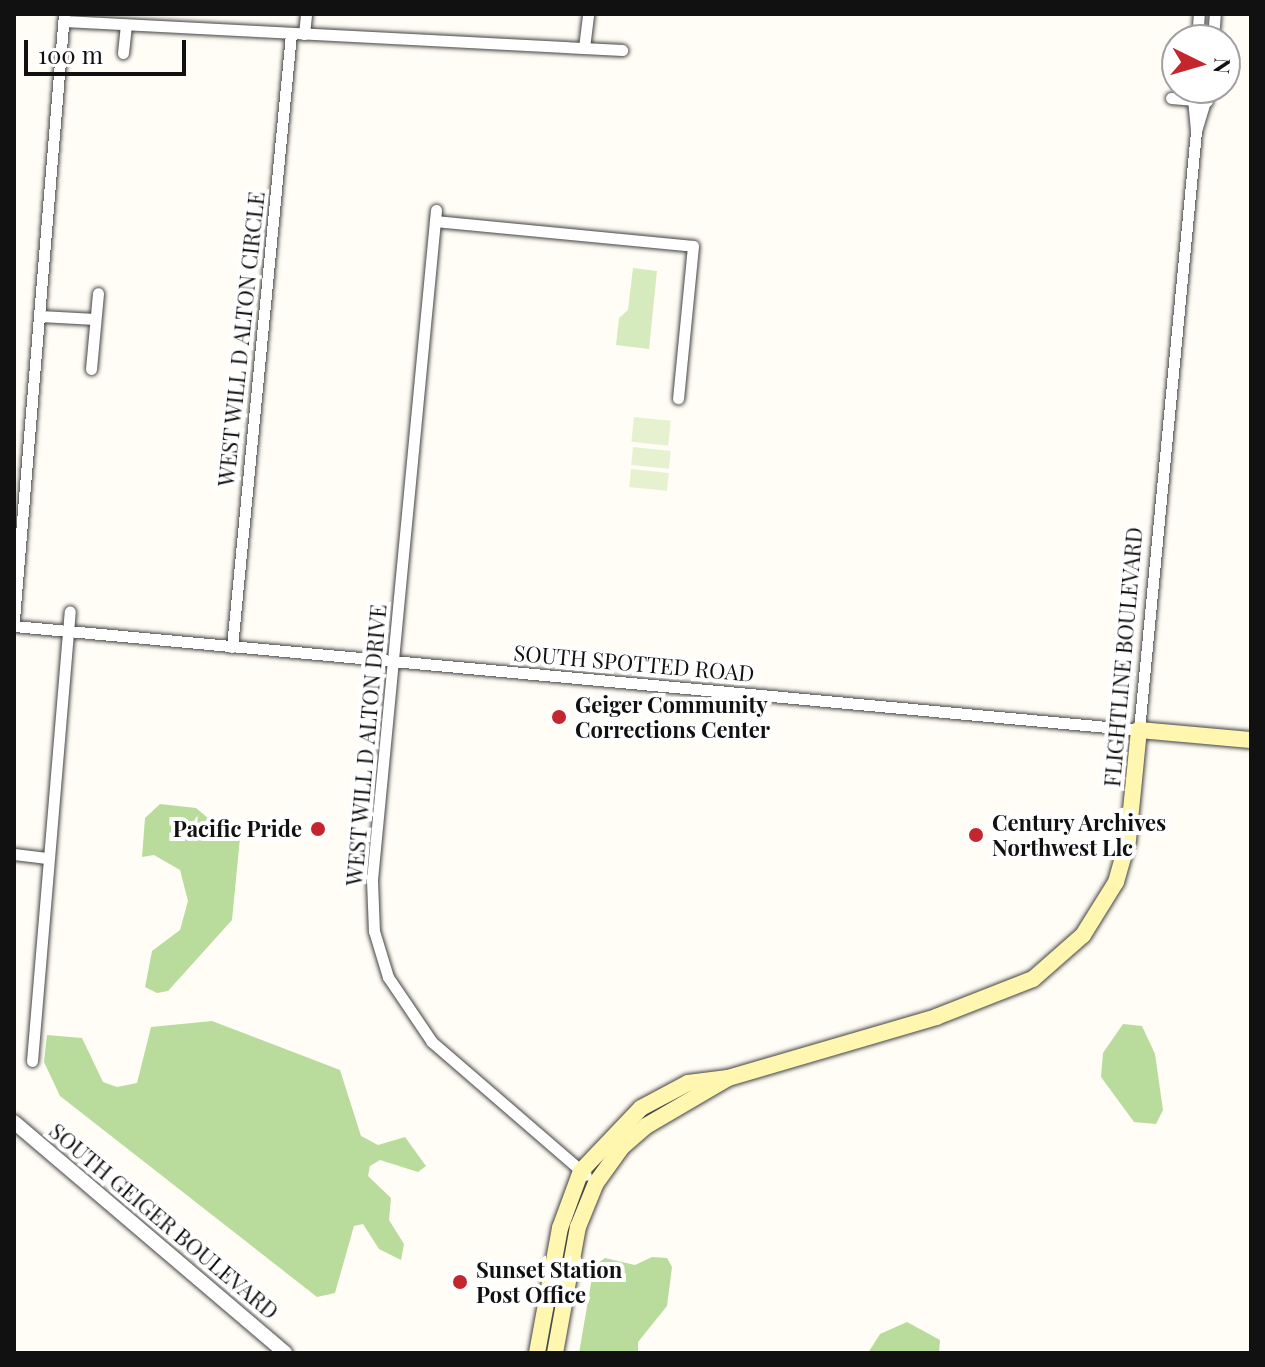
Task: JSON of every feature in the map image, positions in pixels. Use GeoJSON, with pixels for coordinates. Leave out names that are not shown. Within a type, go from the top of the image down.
{"type":"FeatureCollection","features":[{"type":"Feature","properties":{"kind":"main road","name":"SOUTH SPOTTED ROAD"},"geometry":{"type":"LineString","coordinates":[[1139,730],[1251,740]]}},
{"type":"Feature","properties":{"kind":"main road","name":"FLIGHTLINE BOULEVARD"},"geometry":{"type":"LineString","coordinates":[[537,1353],[560,1228],[581,1171],[641,1108],[688,1083],[728,1078],[994,997],[1033,979],[1083,935],[1116,882],[1128,840],[1139,730]]}},
{"type":"Feature","properties":{"kind":"main road","name":"FLIGHTLINE BOULEVARD"},"geometry":{"type":"LineString","coordinates":[[555,1353],[572,1250],[596,1183],[622,1147],[646,1126],[728,1078]]}},
{"type":"Feature","properties":{"kind":"street","name":"WEST WILL D ALTON CIRCLE"},"geometry":{"type":"LineString","coordinates":[[232,647],[298,34],[306,14]]}},
{"type":"Feature","properties":{"kind":"street"},"geometry":{"type":"LineString","coordinates":[[584,48],[588,14]]}},
{"type":"Feature","properties":{"kind":"street"},"geometry":{"type":"LineString","coordinates":[[14,619],[64,17],[126,25],[622,50]]}},
{"type":"Feature","properties":{"kind":"street"},"geometry":{"type":"LineString","coordinates":[[123,53],[126,25]]}},
{"type":"Feature","properties":{"kind":"street","name":"FLIGHTLINE BOULEVARD"},"geometry":{"type":"LineString","coordinates":[[1139,730],[1196,131],[1193,104]]}},
{"type":"Feature","properties":{"kind":"street","name":"FLIGHTLINE BOULEVARD"},"geometry":{"type":"LineString","coordinates":[[1196,131],[1206,104]]}},
{"type":"Feature","properties":{"kind":"street","name":"WEST WILL D ALTON DRIVE"},"geometry":{"type":"LineString","coordinates":[[596,1183],[432,1042],[388,977],[374,931],[372,880],[436,216],[693,246],[678,398]]}},
{"type":"Feature","properties":{"kind":"street"},"geometry":{"type":"LineString","coordinates":[[91,369],[98,293]]}},
{"type":"Feature","properties":{"kind":"street"},"geometry":{"type":"LineString","coordinates":[[40,316],[95,319]]}},
{"type":"Feature","properties":{"kind":"street"},"geometry":{"type":"LineString","coordinates":[[32,1061],[70,612]]}},
{"type":"Feature","properties":{"kind":"street","name":"SOUTH SPOTTED ROAD"},"geometry":{"type":"LineString","coordinates":[[14,626],[1139,730]]}},
{"type":"Feature","properties":{"kind":"street"},"geometry":{"type":"LineString","coordinates":[[14,854],[49,858]]}},
{"type":"Feature","properties":{"kind":"street","name":"SOUTH GEIGER BOULEVARD"},"geometry":{"type":"LineString","coordinates":[[14,1122],[285,1353]]}},
{"type":"Feature","properties":{"kind":"green space"},"geometry":{"type":"Polygon","coordinates":[[[633,268],[657,271],[649,349],[616,345],[619,318],[628,310],[633,268]]]}},
{"type":"Feature","properties":{"kind":"green space"},"geometry":{"type":"Polygon","coordinates":[[[634,417],[671,421],[668,446],[631,442],[634,417]]]}},
{"type":"Feature","properties":{"kind":"green space"},"geometry":{"type":"Polygon","coordinates":[[[633,447],[671,451],[669,469],[631,465],[633,447]]]}},
{"type":"Feature","properties":{"kind":"green space"},"geometry":{"type":"Polygon","coordinates":[[[631,469],[669,473],[667,491],[629,487],[631,469]]]}},
{"type":"Feature","properties":{"kind":"green space"},"geometry":{"type":"Polygon","coordinates":[[[160,804],[196,808],[232,838],[240,838],[232,920],[168,991],[157,993],[145,987],[152,951],[180,930],[188,901],[180,870],[154,855],[142,857],[145,818],[160,804]]]}},
{"type":"Feature","properties":{"kind":"green space"},"geometry":{"type":"Polygon","coordinates":[[[212,1021],[340,1070],[361,1136],[378,1145],[405,1137],[426,1166],[418,1172],[380,1160],[370,1166],[368,1176],[391,1198],[389,1220],[404,1244],[401,1260],[379,1249],[363,1224],[354,1226],[335,1293],[317,1297],[60,1096],[44,1062],[47,1035],[82,1038],[103,1082],[117,1087],[137,1083],[151,1027],[212,1021]]]}},
{"type":"Feature","properties":{"kind":"green space"},"geometry":{"type":"Polygon","coordinates":[[[1123,1024],[1142,1026],[1155,1054],[1163,1110],[1156,1124],[1134,1122],[1101,1077],[1103,1053],[1123,1024]]]}},
{"type":"Feature","properties":{"kind":"green space"},"geometry":{"type":"Polygon","coordinates":[[[652,1257],[667,1258],[672,1267],[667,1306],[638,1342],[638,1353],[579,1353],[594,1266],[605,1258],[635,1265],[652,1257]]]}},
{"type":"Feature","properties":{"kind":"green space"},"geometry":{"type":"Polygon","coordinates":[[[907,1322],[940,1340],[939,1353],[868,1353],[880,1334],[907,1322]]]}},
{"type":"Feature","properties":{"kind":"place","name":"Geiger Community Corrections Center"},"geometry":{"type":"Point","coordinates":[559,717]}},
{"type":"Feature","properties":{"kind":"place","name":"Pacific Pride"},"geometry":{"type":"Point","coordinates":[318,829]}},
{"type":"Feature","properties":{"kind":"place","name":"Century Archives Northwest Llc"},"geometry":{"type":"Point","coordinates":[976,835]}},
{"type":"Feature","properties":{"kind":"place","name":"Sunset Station Post Office"},"geometry":{"type":"Point","coordinates":[460,1282]}}]}
